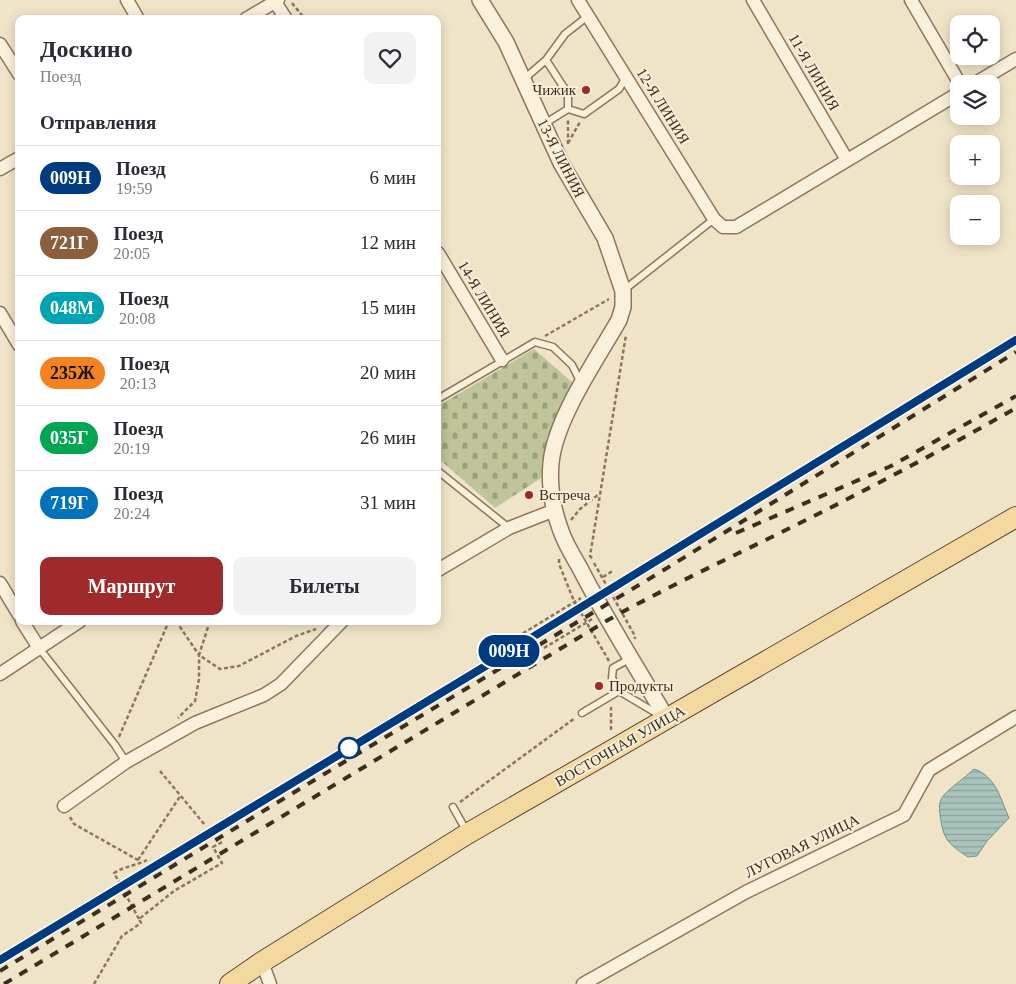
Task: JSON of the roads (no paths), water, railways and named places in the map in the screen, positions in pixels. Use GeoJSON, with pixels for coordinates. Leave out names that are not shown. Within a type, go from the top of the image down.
{"type":"FeatureCollection","features":[{"type":"Feature","properties":{"kind":"main road","name":"ВОСТОЧНАЯ УЛИЦА"},"geometry":{"type":"LineString","coordinates":[[230,984],[262,962],[468,834],[1016,516]]}},
{"type":"Feature","properties":{"kind":"street"},"geometry":{"type":"LineString","coordinates":[[126,0],[135,15]]}},
{"type":"Feature","properties":{"kind":"street","name":"13-Я ЛИНИЯ"},"geometry":{"type":"LineString","coordinates":[[480,0],[506,42],[561,163],[605,238],[623,291],[623,324],[582,384]]}},
{"type":"Feature","properties":{"kind":"street","name":"12-Я ЛИНИЯ"},"geometry":{"type":"LineString","coordinates":[[578,0],[718,223]]}},
{"type":"Feature","properties":{"kind":"street","name":"11-Я ЛИНИЯ"},"geometry":{"type":"LineString","coordinates":[[753,0],[847,160]]}},
{"type":"Feature","properties":{"kind":"street"},"geometry":{"type":"LineString","coordinates":[[911,0],[955,75]]}},
{"type":"Feature","properties":{"kind":"street"},"geometry":{"type":"LineString","coordinates":[[254,15],[280,1],[285,15]]}},
{"type":"Feature","properties":{"kind":"street"},"geometry":{"type":"LineString","coordinates":[[0,44],[15,68]]}},
{"type":"Feature","properties":{"kind":"street"},"geometry":{"type":"LineString","coordinates":[[989,75],[1016,59]]}},
{"type":"Feature","properties":{"kind":"street"},"geometry":{"type":"LineString","coordinates":[[718,223],[736,228],[950,98]]}},
{"type":"Feature","properties":{"kind":"street"},"geometry":{"type":"LineString","coordinates":[[0,169],[15,160]]}},
{"type":"Feature","properties":{"kind":"street","name":"14-Я ЛИНИЯ"},"geometry":{"type":"LineString","coordinates":[[441,258],[502,360]]}},
{"type":"Feature","properties":{"kind":"street"},"geometry":{"type":"LineString","coordinates":[[0,314],[15,339]]}},
{"type":"Feature","properties":{"kind":"street"},"geometry":{"type":"LineString","coordinates":[[582,384],[569,408],[551,462],[551,481],[555,510],[561,531],[586,580],[666,719]]}},
{"type":"Feature","properties":{"kind":"street"},"geometry":{"type":"LineString","coordinates":[[441,568],[509,528],[555,510]]}},
{"type":"Feature","properties":{"kind":"street"},"geometry":{"type":"LineString","coordinates":[[0,583],[15,608]]}},
{"type":"Feature","properties":{"kind":"street"},"geometry":{"type":"LineString","coordinates":[[25,625],[39,648]]}},
{"type":"Feature","properties":{"kind":"street"},"geometry":{"type":"LineString","coordinates":[[0,674],[74,625]]}},
{"type":"Feature","properties":{"kind":"street"},"geometry":{"type":"LineString","coordinates":[[64,806],[126,762],[195,723],[264,695],[281,684],[338,625]]}},
{"type":"Feature","properties":{"kind":"street","name":"ЛУГОВАЯ УЛИЦА"},"geometry":{"type":"LineString","coordinates":[[583,984],[746,892],[904,815],[929,770],[1016,717]]}},
{"type":"Feature","properties":{"kind":"street"},"geometry":{"type":"LineString","coordinates":[[262,962],[270,984]]}},
{"type":"Feature","properties":{"kind":"lane"},"geometry":{"type":"LineString","coordinates":[[523,80],[546,60],[565,34],[588,16]]}},
{"type":"Feature","properties":{"kind":"lane"},"geometry":{"type":"LineString","coordinates":[[546,60],[568,94],[568,109]]}},
{"type":"Feature","properties":{"kind":"lane"},"geometry":{"type":"LineString","coordinates":[[543,124],[568,109],[584,114],[620,89],[626,77]]}},
{"type":"Feature","properties":{"kind":"lane"},"geometry":{"type":"LineString","coordinates":[[623,291],[718,223]]}},
{"type":"Feature","properties":{"kind":"lane"},"geometry":{"type":"LineString","coordinates":[[441,397],[535,342],[553,347],[572,365],[582,384]]}},
{"type":"Feature","properties":{"kind":"lane"},"geometry":{"type":"LineString","coordinates":[[441,473],[509,528]]}},
{"type":"Feature","properties":{"kind":"lane"},"geometry":{"type":"LineString","coordinates":[[39,648],[115,745],[126,762]]}},
{"type":"Feature","properties":{"kind":"lane"},"geometry":{"type":"LineString","coordinates":[[632,658],[613,668],[612,678],[619,690],[666,719]]}},
{"type":"Feature","properties":{"kind":"lane"},"geometry":{"type":"LineString","coordinates":[[582,713],[619,690]]}},
{"type":"Feature","properties":{"kind":"lane"},"geometry":{"type":"LineString","coordinates":[[453,807],[468,834]]}},
{"type":"Feature","properties":{"kind":"water"},"geometry":{"type":"Polygon","coordinates":[[[974,769],[988,777],[993,783],[1009,818],[987,841],[977,856],[968,857],[947,840],[943,829],[940,806],[944,795],[974,769]]]}},
{"type":"Feature","properties":{"kind":"railway"},"geometry":{"type":"LineString","coordinates":[[0,960],[465,679],[1016,340]]}},
{"type":"Feature","properties":{"kind":"railway"},"geometry":{"type":"LineString","coordinates":[[0,971],[659,573],[1016,352]]}},
{"type":"Feature","properties":{"kind":"railway"},"geometry":{"type":"LineString","coordinates":[[736,533],[891,466],[1016,396]]}},
{"type":"Feature","properties":{"kind":"railway"},"geometry":{"type":"LineString","coordinates":[[4,984],[608,620],[871,487],[1016,408]]}},
{"type":"Feature","properties":{"kind":"train","name":"009Н"},"geometry":{"type":"LineString","coordinates":[[0,960],[479,670],[1016,340]]}},
{"type":"Feature","properties":{"kind":"place","name":"Чижик"},"geometry":{"type":"Point","coordinates":[586,90]}},
{"type":"Feature","properties":{"kind":"place","name":"Встреча"},"geometry":{"type":"Point","coordinates":[529,495]}},
{"type":"Feature","properties":{"kind":"place","name":"Продукты"},"geometry":{"type":"Point","coordinates":[599,686]}}]}
